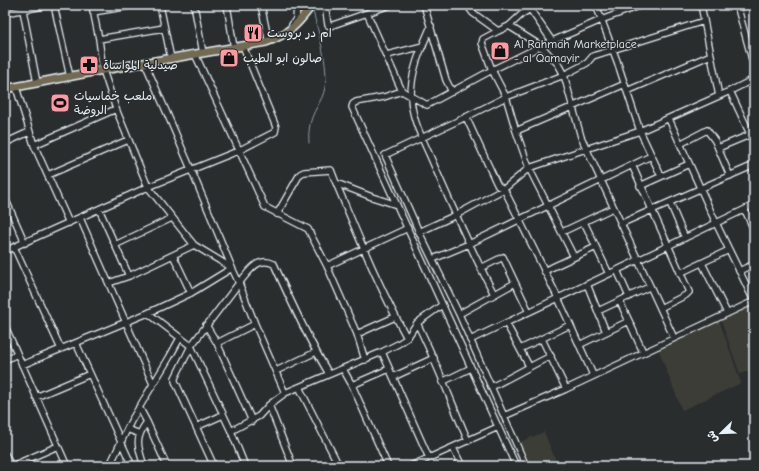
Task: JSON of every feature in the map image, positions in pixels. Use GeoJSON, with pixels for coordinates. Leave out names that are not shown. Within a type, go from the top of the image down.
{"type":"FeatureCollection","features":[{"type":"Feature","properties":{"kind":"main road"},"geometry":{"type":"LineString","coordinates":[[5,88],[234,48],[267,40],[290,30],[312,5]]}},
{"type":"Feature","properties":{"kind":"street"},"geometry":{"type":"LineString","coordinates":[[5,14],[23,8],[49,5]]}},
{"type":"Feature","properties":{"kind":"street"},"geometry":{"type":"LineString","coordinates":[[54,5],[70,76]]}},
{"type":"Feature","properties":{"kind":"street"},"geometry":{"type":"LineString","coordinates":[[92,5],[99,39],[103,70],[116,109],[148,187],[194,244],[232,268]]}},
{"type":"Feature","properties":{"kind":"street"},"geometry":{"type":"LineString","coordinates":[[93,12],[121,6],[136,5]]}},
{"type":"Feature","properties":{"kind":"street"},"geometry":{"type":"LineString","coordinates":[[160,5],[171,59]]}},
{"type":"Feature","properties":{"kind":"street"},"geometry":{"type":"LineString","coordinates":[[194,5],[203,53]]}},
{"type":"Feature","properties":{"kind":"street"},"geometry":{"type":"LineString","coordinates":[[227,5],[234,48]]}},
{"type":"Feature","properties":{"kind":"street"},"geometry":{"type":"LineString","coordinates":[[261,5],[267,40],[292,26],[296,19],[297,5]]}},
{"type":"Feature","properties":{"kind":"street"},"geometry":{"type":"LineString","coordinates":[[325,5],[328,25],[330,26],[390,5]]}},
{"type":"Feature","properties":{"kind":"street"},"geometry":{"type":"LineString","coordinates":[[424,5],[446,80],[452,92]]}},
{"type":"Feature","properties":{"kind":"street"},"geometry":{"type":"LineString","coordinates":[[467,5],[473,13],[498,31]]}},
{"type":"Feature","properties":{"kind":"street"},"geometry":{"type":"LineString","coordinates":[[537,5],[509,26],[483,38],[482,41],[492,70],[506,97],[516,131],[530,168],[574,257]]}},
{"type":"Feature","properties":{"kind":"street"},"geometry":{"type":"LineString","coordinates":[[596,5],[625,84],[640,131],[661,176]]}},
{"type":"Feature","properties":{"kind":"street"},"geometry":{"type":"LineString","coordinates":[[367,13],[402,91],[427,106],[492,70],[541,46],[601,20],[642,5]]}},
{"type":"Feature","properties":{"kind":"street"},"geometry":{"type":"LineString","coordinates":[[701,5],[719,96]]}},
{"type":"Feature","properties":{"kind":"street"},"geometry":{"type":"LineString","coordinates":[[737,5],[754,67]]}},
{"type":"Feature","properties":{"kind":"street"},"geometry":{"type":"LineString","coordinates":[[23,8],[37,83]]}},
{"type":"Feature","properties":{"kind":"street"},"geometry":{"type":"LineString","coordinates":[[530,9],[552,42]]}},
{"type":"Feature","properties":{"kind":"street"},"geometry":{"type":"LineString","coordinates":[[526,466],[459,314],[419,232],[385,155],[506,97],[564,75],[587,63],[593,56],[704,21]]}},
{"type":"Feature","properties":{"kind":"street"},"geometry":{"type":"LineString","coordinates":[[431,26],[416,62],[411,96],[413,115],[469,244],[494,294]]}},
{"type":"Feature","properties":{"kind":"street"},"geometry":{"type":"LineString","coordinates":[[509,26],[541,46],[558,64],[564,75],[577,125],[587,150],[674,338]]}},
{"type":"Feature","properties":{"kind":"street"},"geometry":{"type":"LineString","coordinates":[[99,39],[164,28]]}},
{"type":"Feature","properties":{"kind":"street"},"geometry":{"type":"LineString","coordinates":[[5,251],[148,187],[238,151],[275,132],[276,129],[243,46]]}},
{"type":"Feature","properties":{"kind":"street"},"geometry":{"type":"LineString","coordinates":[[387,55],[423,46]]}},
{"type":"Feature","properties":{"kind":"street"},"geometry":{"type":"LineString","coordinates":[[195,54],[238,151],[266,207],[308,230],[327,266],[357,334],[365,360]]}},
{"type":"Feature","properties":{"kind":"street"},"geometry":{"type":"LineString","coordinates":[[627,91],[711,55]]}},
{"type":"Feature","properties":{"kind":"street"},"geometry":{"type":"LineString","coordinates":[[145,63],[176,131],[190,170],[285,393]]}},
{"type":"Feature","properties":{"kind":"street"},"geometry":{"type":"LineString","coordinates":[[419,232],[456,215],[504,189],[530,168],[640,131],[754,79]]}},
{"type":"Feature","properties":{"kind":"street"},"geometry":{"type":"LineString","coordinates":[[516,131],[625,84]]}},
{"type":"Feature","properties":{"kind":"street"},"geometry":{"type":"LineString","coordinates":[[16,87],[34,145],[69,223]]}},
{"type":"Feature","properties":{"kind":"street"},"geometry":{"type":"LineString","coordinates":[[402,91],[356,102],[352,107],[516,466]]}},
{"type":"Feature","properties":{"kind":"street"},"geometry":{"type":"LineString","coordinates":[[718,148],[752,134],[730,91]]}},
{"type":"Feature","properties":{"kind":"street"},"geometry":{"type":"LineString","coordinates":[[34,145],[116,109]]}},
{"type":"Feature","properties":{"kind":"street"},"geometry":{"type":"LineString","coordinates":[[466,117],[498,186],[504,189],[558,298],[593,375]]}},
{"type":"Feature","properties":{"kind":"street"},"geometry":{"type":"LineString","coordinates":[[504,416],[754,301],[716,223],[669,119]]}},
{"type":"Feature","properties":{"kind":"street"},"geometry":{"type":"LineString","coordinates":[[680,144],[707,130],[718,148],[730,176]]}},
{"type":"Feature","properties":{"kind":"street"},"geometry":{"type":"LineString","coordinates":[[5,143],[29,132]]}},
{"type":"Feature","properties":{"kind":"street"},"geometry":{"type":"LineString","coordinates":[[48,175],[128,140]]}},
{"type":"Feature","properties":{"kind":"street"},"geometry":{"type":"LineString","coordinates":[[433,259],[469,244],[651,156]]}},
{"type":"Feature","properties":{"kind":"street"},"geometry":{"type":"LineString","coordinates":[[640,186],[689,164]]}},
{"type":"Feature","properties":{"kind":"street"},"geometry":{"type":"LineString","coordinates":[[632,165],[640,186],[688,288],[688,294],[660,308]]}},
{"type":"Feature","properties":{"kind":"street"},"geometry":{"type":"LineString","coordinates":[[620,224],[670,204],[754,165]]}},
{"type":"Feature","properties":{"kind":"street"},"geometry":{"type":"LineString","coordinates":[[277,214],[302,173],[331,170],[364,250],[395,317],[407,338]]}},
{"type":"Feature","properties":{"kind":"street"},"geometry":{"type":"LineString","coordinates":[[336,183],[396,205]]}},
{"type":"Feature","properties":{"kind":"street"},"geometry":{"type":"LineString","coordinates":[[5,198],[25,242]]}},
{"type":"Feature","properties":{"kind":"street"},"geometry":{"type":"LineString","coordinates":[[670,204],[685,238]]}},
{"type":"Feature","properties":{"kind":"street"},"geometry":{"type":"LineString","coordinates":[[470,340],[754,205]]}},
{"type":"Feature","properties":{"kind":"street"},"geometry":{"type":"LineString","coordinates":[[562,232],[613,208]]}},
{"type":"Feature","properties":{"kind":"street"},"geometry":{"type":"LineString","coordinates":[[99,209],[129,276]]}},
{"type":"Feature","properties":{"kind":"street"},"geometry":{"type":"LineString","coordinates":[[745,210],[754,230]]}},
{"type":"Feature","properties":{"kind":"street"},"geometry":{"type":"LineString","coordinates":[[80,218],[153,384]]}},
{"type":"Feature","properties":{"kind":"street"},"geometry":{"type":"LineString","coordinates":[[115,245],[172,218]]}},
{"type":"Feature","properties":{"kind":"street"},"geometry":{"type":"LineString","coordinates":[[584,222],[609,274]]}},
{"type":"Feature","properties":{"kind":"street"},"geometry":{"type":"LineString","coordinates":[[327,266],[364,250],[408,228]]}},
{"type":"Feature","properties":{"kind":"street"},"geometry":{"type":"LineString","coordinates":[[109,283],[129,276],[194,244]]}},
{"type":"Feature","properties":{"kind":"street"},"geometry":{"type":"LineString","coordinates":[[14,247],[61,349]]}},
{"type":"Feature","properties":{"kind":"street"},"geometry":{"type":"LineString","coordinates":[[544,271],[596,247]]}},
{"type":"Feature","properties":{"kind":"street"},"geometry":{"type":"LineString","coordinates":[[680,273],[729,250]]}},
{"type":"Feature","properties":{"kind":"street"},"geometry":{"type":"LineString","coordinates":[[173,255],[191,293]]}},
{"type":"Feature","properties":{"kind":"street"},"geometry":{"type":"LineString","coordinates":[[481,268],[503,257],[529,312]]}},
{"type":"Feature","properties":{"kind":"street"},"geometry":{"type":"LineString","coordinates":[[214,466],[175,381],[175,376],[191,346],[206,325],[256,264],[261,261],[268,261],[274,264],[316,352],[329,374]]}},
{"type":"Feature","properties":{"kind":"street"},"geometry":{"type":"LineString","coordinates":[[702,263],[727,313]]}},
{"type":"Feature","properties":{"kind":"street"},"geometry":{"type":"LineString","coordinates":[[739,271],[754,264]]}},
{"type":"Feature","properties":{"kind":"street"},"geometry":{"type":"LineString","coordinates":[[22,365],[148,313],[191,293],[232,268]]}},
{"type":"Feature","properties":{"kind":"street"},"geometry":{"type":"LineString","coordinates":[[618,270],[629,297]]}},
{"type":"Feature","properties":{"kind":"street"},"geometry":{"type":"LineString","coordinates":[[459,314],[515,283]]}},
{"type":"Feature","properties":{"kind":"street"},"geometry":{"type":"LineString","coordinates":[[587,284],[606,332]]}},
{"type":"Feature","properties":{"kind":"street"},"geometry":{"type":"LineString","coordinates":[[598,312],[650,287]]}},
{"type":"Feature","properties":{"kind":"street"},"geometry":{"type":"LineString","coordinates":[[620,302],[643,352]]}},
{"type":"Feature","properties":{"kind":"street"},"geometry":{"type":"LineString","coordinates":[[231,431],[252,421],[259,416],[268,405],[285,393],[382,352],[407,338],[418,323],[443,308],[454,305]]}},
{"type":"Feature","properties":{"kind":"street"},"geometry":{"type":"LineString","coordinates":[[148,313],[191,346],[231,431],[245,466]]}},
{"type":"Feature","properties":{"kind":"street"},"geometry":{"type":"LineString","coordinates":[[357,334],[395,317]]}},
{"type":"Feature","properties":{"kind":"street"},"geometry":{"type":"LineString","coordinates":[[579,345],[629,321]]}},
{"type":"Feature","properties":{"kind":"street"},"geometry":{"type":"LineString","coordinates":[[506,322],[529,366]]}},
{"type":"Feature","properties":{"kind":"street"},"geometry":{"type":"LineString","coordinates":[[418,323],[468,441]]}},
{"type":"Feature","properties":{"kind":"street"},"geometry":{"type":"LineString","coordinates":[[218,343],[255,324]]}},
{"type":"Feature","properties":{"kind":"street"},"geometry":{"type":"LineString","coordinates":[[206,325],[218,343],[252,421]]}},
{"type":"Feature","properties":{"kind":"street"},"geometry":{"type":"LineString","coordinates":[[520,349],[570,325]]}},
{"type":"Feature","properties":{"kind":"street"},"geometry":{"type":"LineString","coordinates":[[5,326],[67,466]]}},
{"type":"Feature","properties":{"kind":"street"},"geometry":{"type":"LineString","coordinates":[[110,466],[139,407],[180,338]]}},
{"type":"Feature","properties":{"kind":"street"},"geometry":{"type":"LineString","coordinates":[[542,339],[566,388]]}},
{"type":"Feature","properties":{"kind":"street"},"geometry":{"type":"LineString","coordinates":[[76,343],[132,466]]}},
{"type":"Feature","properties":{"kind":"street"},"geometry":{"type":"LineString","coordinates":[[276,371],[316,352]]}},
{"type":"Feature","properties":{"kind":"street"},"geometry":{"type":"LineString","coordinates":[[382,352],[429,458]]}},
{"type":"Feature","properties":{"kind":"street"},"geometry":{"type":"LineString","coordinates":[[5,360],[17,354]]}},
{"type":"Feature","properties":{"kind":"street"},"geometry":{"type":"LineString","coordinates":[[491,387],[513,377],[529,366],[550,356]]}},
{"type":"Feature","properties":{"kind":"street"},"geometry":{"type":"LineString","coordinates":[[393,376],[434,358]]}},
{"type":"Feature","properties":{"kind":"street"},"geometry":{"type":"LineString","coordinates":[[442,382],[471,368]]}},
{"type":"Feature","properties":{"kind":"street"},"geometry":{"type":"LineString","coordinates":[[342,369],[352,385],[388,466]]}},
{"type":"Feature","properties":{"kind":"street"},"geometry":{"type":"LineString","coordinates":[[352,385],[389,369]]}},
{"type":"Feature","properties":{"kind":"street"},"geometry":{"type":"LineString","coordinates":[[36,397],[90,374]]}},
{"type":"Feature","properties":{"kind":"street"},"geometry":{"type":"LineString","coordinates":[[299,387],[339,466]]}},
{"type":"Feature","properties":{"kind":"street"},"geometry":{"type":"LineString","coordinates":[[268,405],[293,466]]}},
{"type":"Feature","properties":{"kind":"street"},"geometry":{"type":"LineString","coordinates":[[139,407],[167,466]]}},
{"type":"Feature","properties":{"kind":"street"},"geometry":{"type":"LineString","coordinates":[[196,427],[223,415]]}},
{"type":"Feature","properties":{"kind":"street"},"geometry":{"type":"LineString","coordinates":[[144,466],[138,445],[140,434],[147,422]]}},
{"type":"Feature","properties":{"kind":"street"},"geometry":{"type":"LineString","coordinates":[[414,465],[468,441],[509,427]]}},
{"type":"Feature","properties":{"kind":"street"},"geometry":{"type":"LineString","coordinates":[[127,429],[140,434]]}},
{"type":"Feature","properties":{"kind":"street"},"geometry":{"type":"LineString","coordinates":[[5,454],[11,466],[58,446]]}},
{"type":"Feature","properties":{"kind":"street"},"geometry":{"type":"LineString","coordinates":[[453,448],[462,466]]}},
{"type":"Feature","properties":{"kind":"shaded area"},"geometry":{"type":"Polygon","coordinates":[[[754,304],[754,369],[740,374],[721,320],[754,304]]]}},
{"type":"Feature","properties":{"kind":"shaded area"},"geometry":{"type":"Polygon","coordinates":[[[719,320],[741,383],[682,410],[658,348],[719,320]]]}},
{"type":"Feature","properties":{"kind":"shaded area"},"geometry":{"type":"Polygon","coordinates":[[[544,432],[558,466],[531,466],[520,442],[544,432]]]}},
{"type":"Feature","properties":{"kind":"waterway"},"geometry":{"type":"LineString","coordinates":[[309,143],[309,129],[311,120],[324,93],[326,79],[326,69],[313,11]]}},
{"type":"Feature","properties":{"kind":"place","name":"ام در بروست"},"geometry":{"type":"Point","coordinates":[253,33]}},
{"type":"Feature","properties":{"kind":"place","name":"Al Rahmah Marketplace - al Qamayir"},"geometry":{"type":"Point","coordinates":[500,51]}},
{"type":"Feature","properties":{"kind":"place","name":"صالون ابو الطيب"},"geometry":{"type":"Point","coordinates":[229,58]}},
{"type":"Feature","properties":{"kind":"place","name":"صيدلية المواساة"},"geometry":{"type":"Point","coordinates":[89,65]}},
{"type":"Feature","properties":{"kind":"place","name":"ملعب خماسيات الروضة"},"geometry":{"type":"Point","coordinates":[60,103]}}]}
